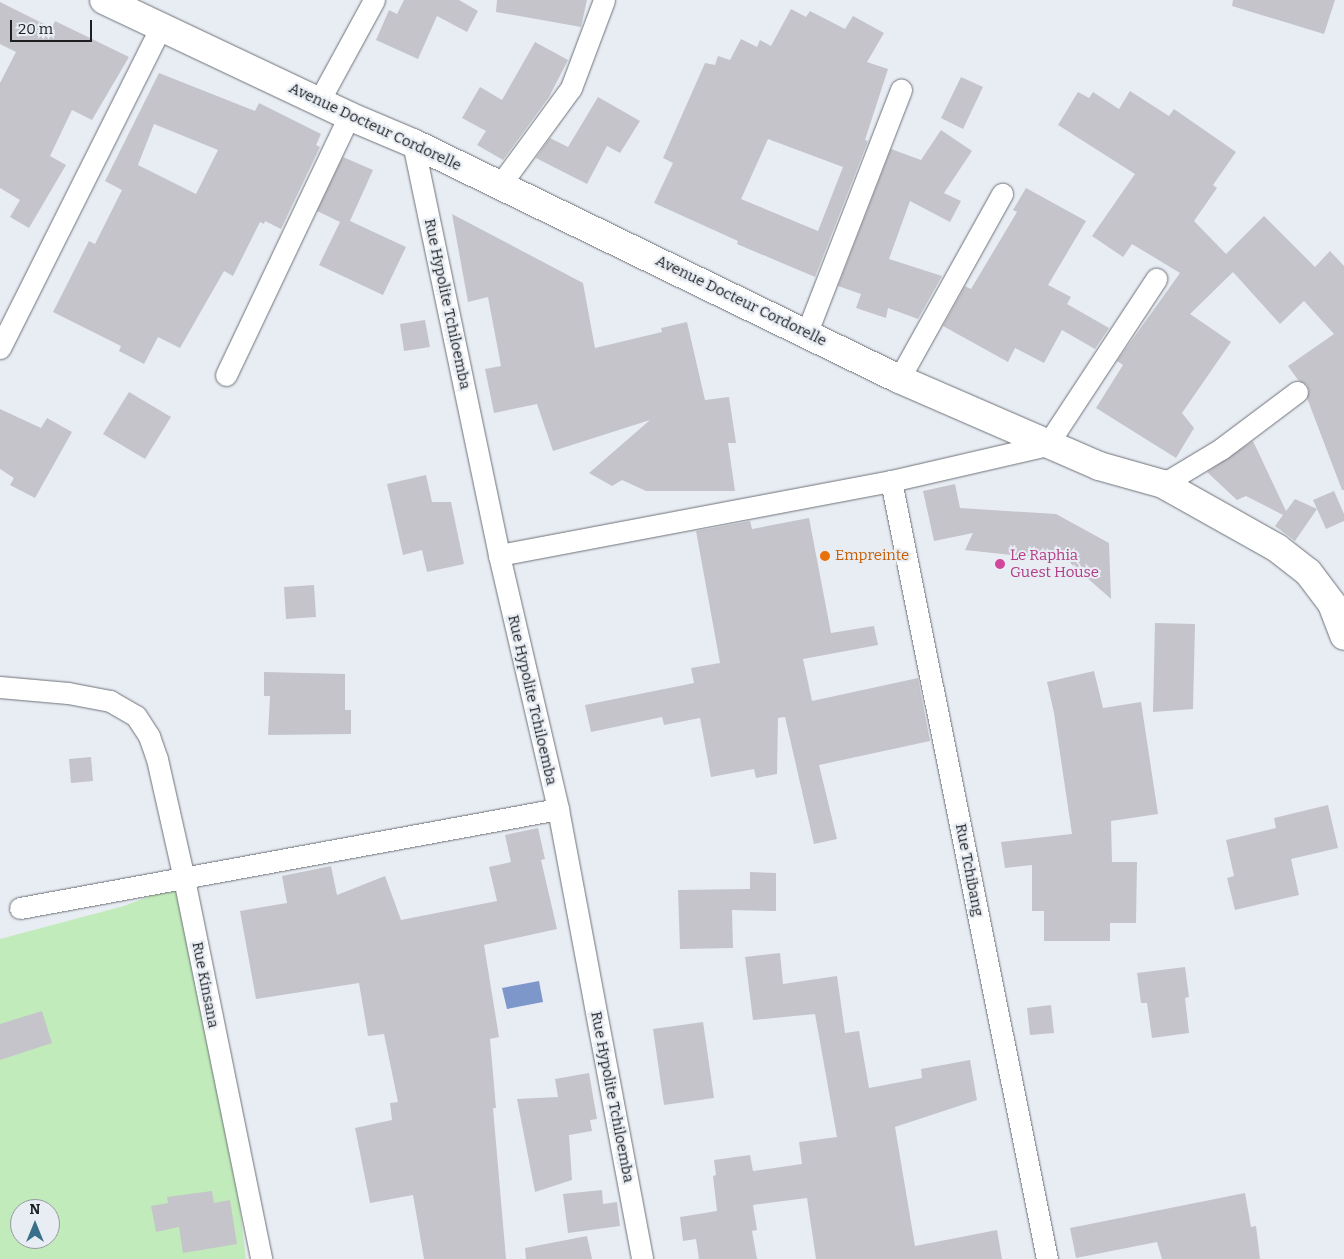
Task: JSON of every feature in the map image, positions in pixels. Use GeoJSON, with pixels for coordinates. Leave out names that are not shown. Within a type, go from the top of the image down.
{"type":"FeatureCollection","features":[{"type":"Feature","properties":{"kind":"street","name":"Avenue Docteur Cordorelle"},"geometry":{"type":"LineString","coordinates":[[104,0],[349,116],[413,143],[807,332],[900,379],[1047,445],[1099,466],[1163,484],[1277,548],[1308,572],[1332,604],[1344,636]]}},
{"type":"Feature","properties":{"kind":"street"},"geometry":{"type":"LineString","coordinates":[[319,101],[374,0]]}},
{"type":"Feature","properties":{"kind":"street"},"geometry":{"type":"LineString","coordinates":[[500,185],[571,88],[604,0]]}},
{"type":"Feature","properties":{"kind":"street"},"geometry":{"type":"LineString","coordinates":[[0,348],[161,27]]}},
{"type":"Feature","properties":{"kind":"street"},"geometry":{"type":"LineString","coordinates":[[807,332],[901,90]]}},
{"type":"Feature","properties":{"kind":"street"},"geometry":{"type":"LineString","coordinates":[[226,375],[349,116]]}},
{"type":"Feature","properties":{"kind":"street","name":"Rue Hypolite Tchiloemba"},"geometry":{"type":"LineString","coordinates":[[413,143],[499,555],[558,808],[642,1259]]}},
{"type":"Feature","properties":{"kind":"street"},"geometry":{"type":"LineString","coordinates":[[900,379],[1002,194]]}},
{"type":"Feature","properties":{"kind":"street"},"geometry":{"type":"LineString","coordinates":[[499,555],[891,481],[1047,445],[1156,279]]}},
{"type":"Feature","properties":{"kind":"street"},"geometry":{"type":"LineString","coordinates":[[1163,484],[1221,449],[1297,392]]}},
{"type":"Feature","properties":{"kind":"street","name":"Rue Tchibang"},"geometry":{"type":"LineString","coordinates":[[891,481],[1047,1259]]}},
{"type":"Feature","properties":{"kind":"street","name":"Rue Kinsana"},"geometry":{"type":"LineString","coordinates":[[0,686],[68,693],[110,701],[136,716],[149,736],[157,759],[184,879],[260,1259]]}},
{"type":"Feature","properties":{"kind":"street"},"geometry":{"type":"LineString","coordinates":[[20,908],[558,808]]}},
{"type":"Feature","properties":{"kind":"green space"},"geometry":{"type":"Polygon","coordinates":[[[176,886],[234,1158],[246,1259],[0,1259],[0,939],[124,906],[176,886]]]}},
{"type":"Feature","properties":{"kind":"water"},"geometry":{"type":"Polygon","coordinates":[[[539,981],[543,1002],[507,1009],[502,988],[539,981]]]}},
{"type":"Feature","properties":{"kind":"building"},"geometry":{"type":"Polygon","coordinates":[[[404,0],[459,0],[478,11],[467,32],[437,16],[418,59],[376,40],[389,10],[397,14],[404,0]]]}},
{"type":"Feature","properties":{"kind":"building"},"geometry":{"type":"Polygon","coordinates":[[[497,0],[587,0],[581,27],[496,12],[497,0]]]}},
{"type":"Feature","properties":{"kind":"building"},"geometry":{"type":"Polygon","coordinates":[[[1233,0],[1335,0],[1324,34],[1232,6],[1233,0]]]}},
{"type":"Feature","properties":{"kind":"building"},"geometry":{"type":"Polygon","coordinates":[[[0,2],[52,28],[55,21],[129,57],[92,120],[72,110],[50,156],[66,165],[29,228],[10,217],[20,200],[0,188],[0,83],[16,52],[0,44],[0,2]]]}},
{"type":"Feature","properties":{"kind":"building"},"geometry":{"type":"Polygon","coordinates":[[[791,9],[806,17],[810,11],[845,29],[853,16],[884,33],[867,62],[888,69],[865,140],[868,141],[815,277],[737,244],[738,241],[654,203],[673,163],[663,158],[705,63],[715,65],[718,56],[730,60],[741,39],[757,47],[760,40],[771,46],[791,9]],[[768,139],[741,199],[818,231],[843,167],[768,139]]]}},
{"type":"Feature","properties":{"kind":"building"},"geometry":{"type":"Polygon","coordinates":[[[535,42],[568,60],[549,97],[503,160],[477,145],[486,131],[462,118],[480,87],[502,100],[535,42]]]}},
{"type":"Feature","properties":{"kind":"building"},"geometry":{"type":"Polygon","coordinates":[[[159,73],[255,111],[259,103],[321,134],[316,145],[320,147],[281,229],[265,221],[264,224],[260,222],[233,276],[224,271],[180,348],[158,337],[144,364],[119,351],[121,346],[53,312],[89,241],[95,244],[122,190],[105,181],[159,73]],[[154,124],[138,165],[196,194],[218,150],[154,124]]]}},
{"type":"Feature","properties":{"kind":"building"},"geometry":{"type":"Polygon","coordinates":[[[961,77],[983,87],[963,129],[941,118],[961,77]]]}},
{"type":"Feature","properties":{"kind":"building"},"geometry":{"type":"Polygon","coordinates":[[[1130,91],[1169,116],[1174,109],[1236,152],[1213,185],[1217,188],[1194,221],[1226,254],[1264,216],[1315,267],[1330,251],[1344,266],[1344,490],[1342,490],[1307,398],[1309,391],[1307,385],[1298,380],[1288,366],[1334,334],[1304,301],[1280,324],[1233,272],[1190,314],[1231,342],[1182,413],[1194,428],[1176,458],[1096,408],[1123,365],[1117,361],[1180,273],[1132,244],[1123,257],[1092,236],[1135,174],[1058,125],[1078,92],[1089,98],[1093,92],[1119,109],[1130,91]]]}},
{"type":"Feature","properties":{"kind":"building"},"geometry":{"type":"Polygon","coordinates":[[[598,97],[640,121],[620,153],[607,146],[587,184],[536,158],[550,138],[568,147],[598,97]]]}},
{"type":"Feature","properties":{"kind":"building"},"geometry":{"type":"Polygon","coordinates":[[[941,130],[972,151],[944,193],[961,201],[950,222],[910,201],[889,259],[942,276],[918,319],[888,308],[886,318],[856,308],[861,294],[838,286],[891,149],[921,160],[941,130]]]}},
{"type":"Feature","properties":{"kind":"building"},"geometry":{"type":"Polygon","coordinates":[[[343,157],[373,170],[350,221],[406,247],[383,295],[319,265],[340,222],[317,211],[343,157]]]}},
{"type":"Feature","properties":{"kind":"building"},"geometry":{"type":"Polygon","coordinates":[[[1026,188],[1086,221],[1048,285],[1071,297],[1067,304],[1109,328],[1095,349],[1062,330],[1044,363],[1015,348],[1008,362],[943,326],[965,286],[971,289],[1017,212],[1013,210],[1026,188]]]}},
{"type":"Feature","properties":{"kind":"building"},"geometry":{"type":"Polygon","coordinates":[[[452,214],[583,283],[595,348],[662,332],[661,328],[687,322],[705,400],[729,397],[736,443],[728,443],[735,491],[646,491],[622,480],[612,486],[589,473],[650,420],[553,451],[537,404],[494,413],[485,369],[501,366],[488,297],[468,302],[452,214]]]}},
{"type":"Feature","properties":{"kind":"building"},"geometry":{"type":"Polygon","coordinates":[[[425,320],[430,347],[404,351],[400,324],[425,320]]]}},
{"type":"Feature","properties":{"kind":"building"},"geometry":{"type":"Polygon","coordinates":[[[129,392],[171,417],[145,459],[103,434],[129,392]]]}},
{"type":"Feature","properties":{"kind":"building"},"geometry":{"type":"Polygon","coordinates":[[[0,409],[41,428],[47,418],[72,432],[35,498],[10,485],[14,478],[0,469],[0,409]]]}},
{"type":"Feature","properties":{"kind":"building"},"geometry":{"type":"Polygon","coordinates":[[[1253,441],[1286,511],[1295,499],[1317,509],[1295,541],[1275,526],[1283,515],[1246,496],[1237,500],[1207,472],[1253,441]]]}},
{"type":"Feature","properties":{"kind":"building"},"geometry":{"type":"Polygon","coordinates":[[[426,475],[432,502],[451,502],[464,564],[427,572],[422,550],[403,555],[387,484],[426,475]]]}},
{"type":"Feature","properties":{"kind":"building"},"geometry":{"type":"Polygon","coordinates":[[[955,484],[960,508],[1056,514],[1109,543],[1111,599],[1068,561],[965,550],[973,533],[934,541],[923,491],[955,484]]]}},
{"type":"Feature","properties":{"kind":"building"},"geometry":{"type":"Polygon","coordinates":[[[1334,491],[1344,514],[1344,521],[1326,529],[1313,500],[1334,491]]]}},
{"type":"Feature","properties":{"kind":"building"},"geometry":{"type":"Polygon","coordinates":[[[809,518],[831,633],[874,626],[878,645],[803,659],[812,701],[918,678],[930,741],[819,765],[837,839],[814,844],[785,717],[778,718],[777,774],[756,778],[754,769],[711,777],[700,718],[664,725],[662,717],[591,732],[585,705],[694,683],[691,668],[720,663],[696,531],[750,521],[752,529],[809,518]]]}},
{"type":"Feature","properties":{"kind":"building"},"geometry":{"type":"Polygon","coordinates":[[[314,585],[316,617],[286,619],[284,587],[314,585]]]}},
{"type":"Feature","properties":{"kind":"building"},"geometry":{"type":"Polygon","coordinates":[[[1155,623],[1195,624],[1193,709],[1153,712],[1155,623]]]}},
{"type":"Feature","properties":{"kind":"building"},"geometry":{"type":"Polygon","coordinates":[[[1094,671],[1103,708],[1141,702],[1158,814],[1111,821],[1112,862],[1137,862],[1136,923],[1110,923],[1110,941],[1044,941],[1044,911],[1032,911],[1032,865],[1005,868],[1001,842],[1072,834],[1054,713],[1047,682],[1094,671]]]}},
{"type":"Feature","properties":{"kind":"building"},"geometry":{"type":"Polygon","coordinates":[[[264,672],[345,674],[345,710],[351,710],[351,734],[268,735],[270,696],[264,696],[264,672]]]}},
{"type":"Feature","properties":{"kind":"building"},"geometry":{"type":"Polygon","coordinates":[[[91,757],[93,781],[71,783],[69,759],[91,757]]]}},
{"type":"Feature","properties":{"kind":"building"},"geometry":{"type":"Polygon","coordinates":[[[1328,805],[1338,848],[1291,859],[1299,895],[1235,910],[1227,878],[1234,876],[1226,840],[1276,828],[1274,818],[1328,805]]]}},
{"type":"Feature","properties":{"kind":"building"},"geometry":{"type":"Polygon","coordinates":[[[538,828],[545,859],[541,860],[557,929],[484,945],[499,1037],[490,1039],[496,1108],[493,1108],[506,1259],[424,1259],[413,1195],[370,1203],[355,1128],[392,1120],[390,1103],[398,1102],[384,1034],[368,1036],[359,983],[256,999],[240,911],[287,903],[282,876],[331,866],[337,895],[385,876],[401,920],[497,901],[489,867],[511,862],[505,835],[538,828]]]}},
{"type":"Feature","properties":{"kind":"building"},"geometry":{"type":"Polygon","coordinates":[[[750,872],[776,873],[776,911],[732,910],[733,948],[680,949],[678,890],[750,889],[750,872]]]}},
{"type":"Feature","properties":{"kind":"building"},"geometry":{"type":"Polygon","coordinates":[[[780,953],[783,984],[837,976],[845,1033],[859,1031],[869,1088],[922,1078],[921,1069],[970,1060],[977,1100],[895,1127],[915,1246],[997,1230],[1002,1259],[816,1259],[807,1198],[753,1205],[757,1230],[752,1231],[757,1259],[699,1259],[696,1239],[683,1241],[680,1217],[717,1211],[713,1176],[716,1175],[714,1160],[750,1155],[753,1171],[802,1164],[799,1142],[837,1137],[815,1014],[753,1020],[745,957],[780,953]]]}},
{"type":"Feature","properties":{"kind":"building"},"geometry":{"type":"Polygon","coordinates":[[[1185,967],[1189,997],[1185,998],[1189,1033],[1152,1038],[1147,1003],[1141,1003],[1137,973],[1185,967]]]}},
{"type":"Feature","properties":{"kind":"building"},"geometry":{"type":"Polygon","coordinates":[[[1051,1005],[1054,1033],[1030,1035],[1027,1008],[1051,1005]]]}},
{"type":"Feature","properties":{"kind":"building"},"geometry":{"type":"Polygon","coordinates":[[[42,1011],[52,1043],[0,1060],[0,1024],[42,1011]]]}},
{"type":"Feature","properties":{"kind":"building"},"geometry":{"type":"Polygon","coordinates":[[[703,1022],[714,1098],[664,1105],[653,1029],[703,1022]]]}},
{"type":"Feature","properties":{"kind":"building"},"geometry":{"type":"Polygon","coordinates":[[[589,1073],[597,1119],[590,1120],[592,1131],[569,1135],[572,1180],[535,1192],[517,1099],[558,1097],[555,1079],[589,1073]]]}},
{"type":"Feature","properties":{"kind":"building"},"geometry":{"type":"Polygon","coordinates":[[[602,1190],[603,1204],[617,1202],[620,1226],[568,1233],[563,1194],[602,1190]]]}},
{"type":"Feature","properties":{"kind":"building"},"geometry":{"type":"Polygon","coordinates":[[[212,1191],[214,1203],[230,1200],[237,1244],[183,1253],[179,1227],[156,1232],[151,1206],[168,1203],[167,1197],[212,1191]]]}},
{"type":"Feature","properties":{"kind":"building"},"geometry":{"type":"Polygon","coordinates":[[[1245,1193],[1251,1227],[1256,1226],[1260,1259],[1162,1259],[1157,1242],[1076,1258],[1070,1228],[1245,1193]]]}},
{"type":"Feature","properties":{"kind":"building"},"geometry":{"type":"Polygon","coordinates":[[[587,1236],[592,1259],[526,1259],[525,1248],[587,1236]]]}},
{"type":"Feature","properties":{"kind":"place","name":"Empreinte"},"geometry":{"type":"Point","coordinates":[825,556]}},
{"type":"Feature","properties":{"kind":"place","name":"Le Raphia Guest House"},"geometry":{"type":"Point","coordinates":[1000,564]}}]}
